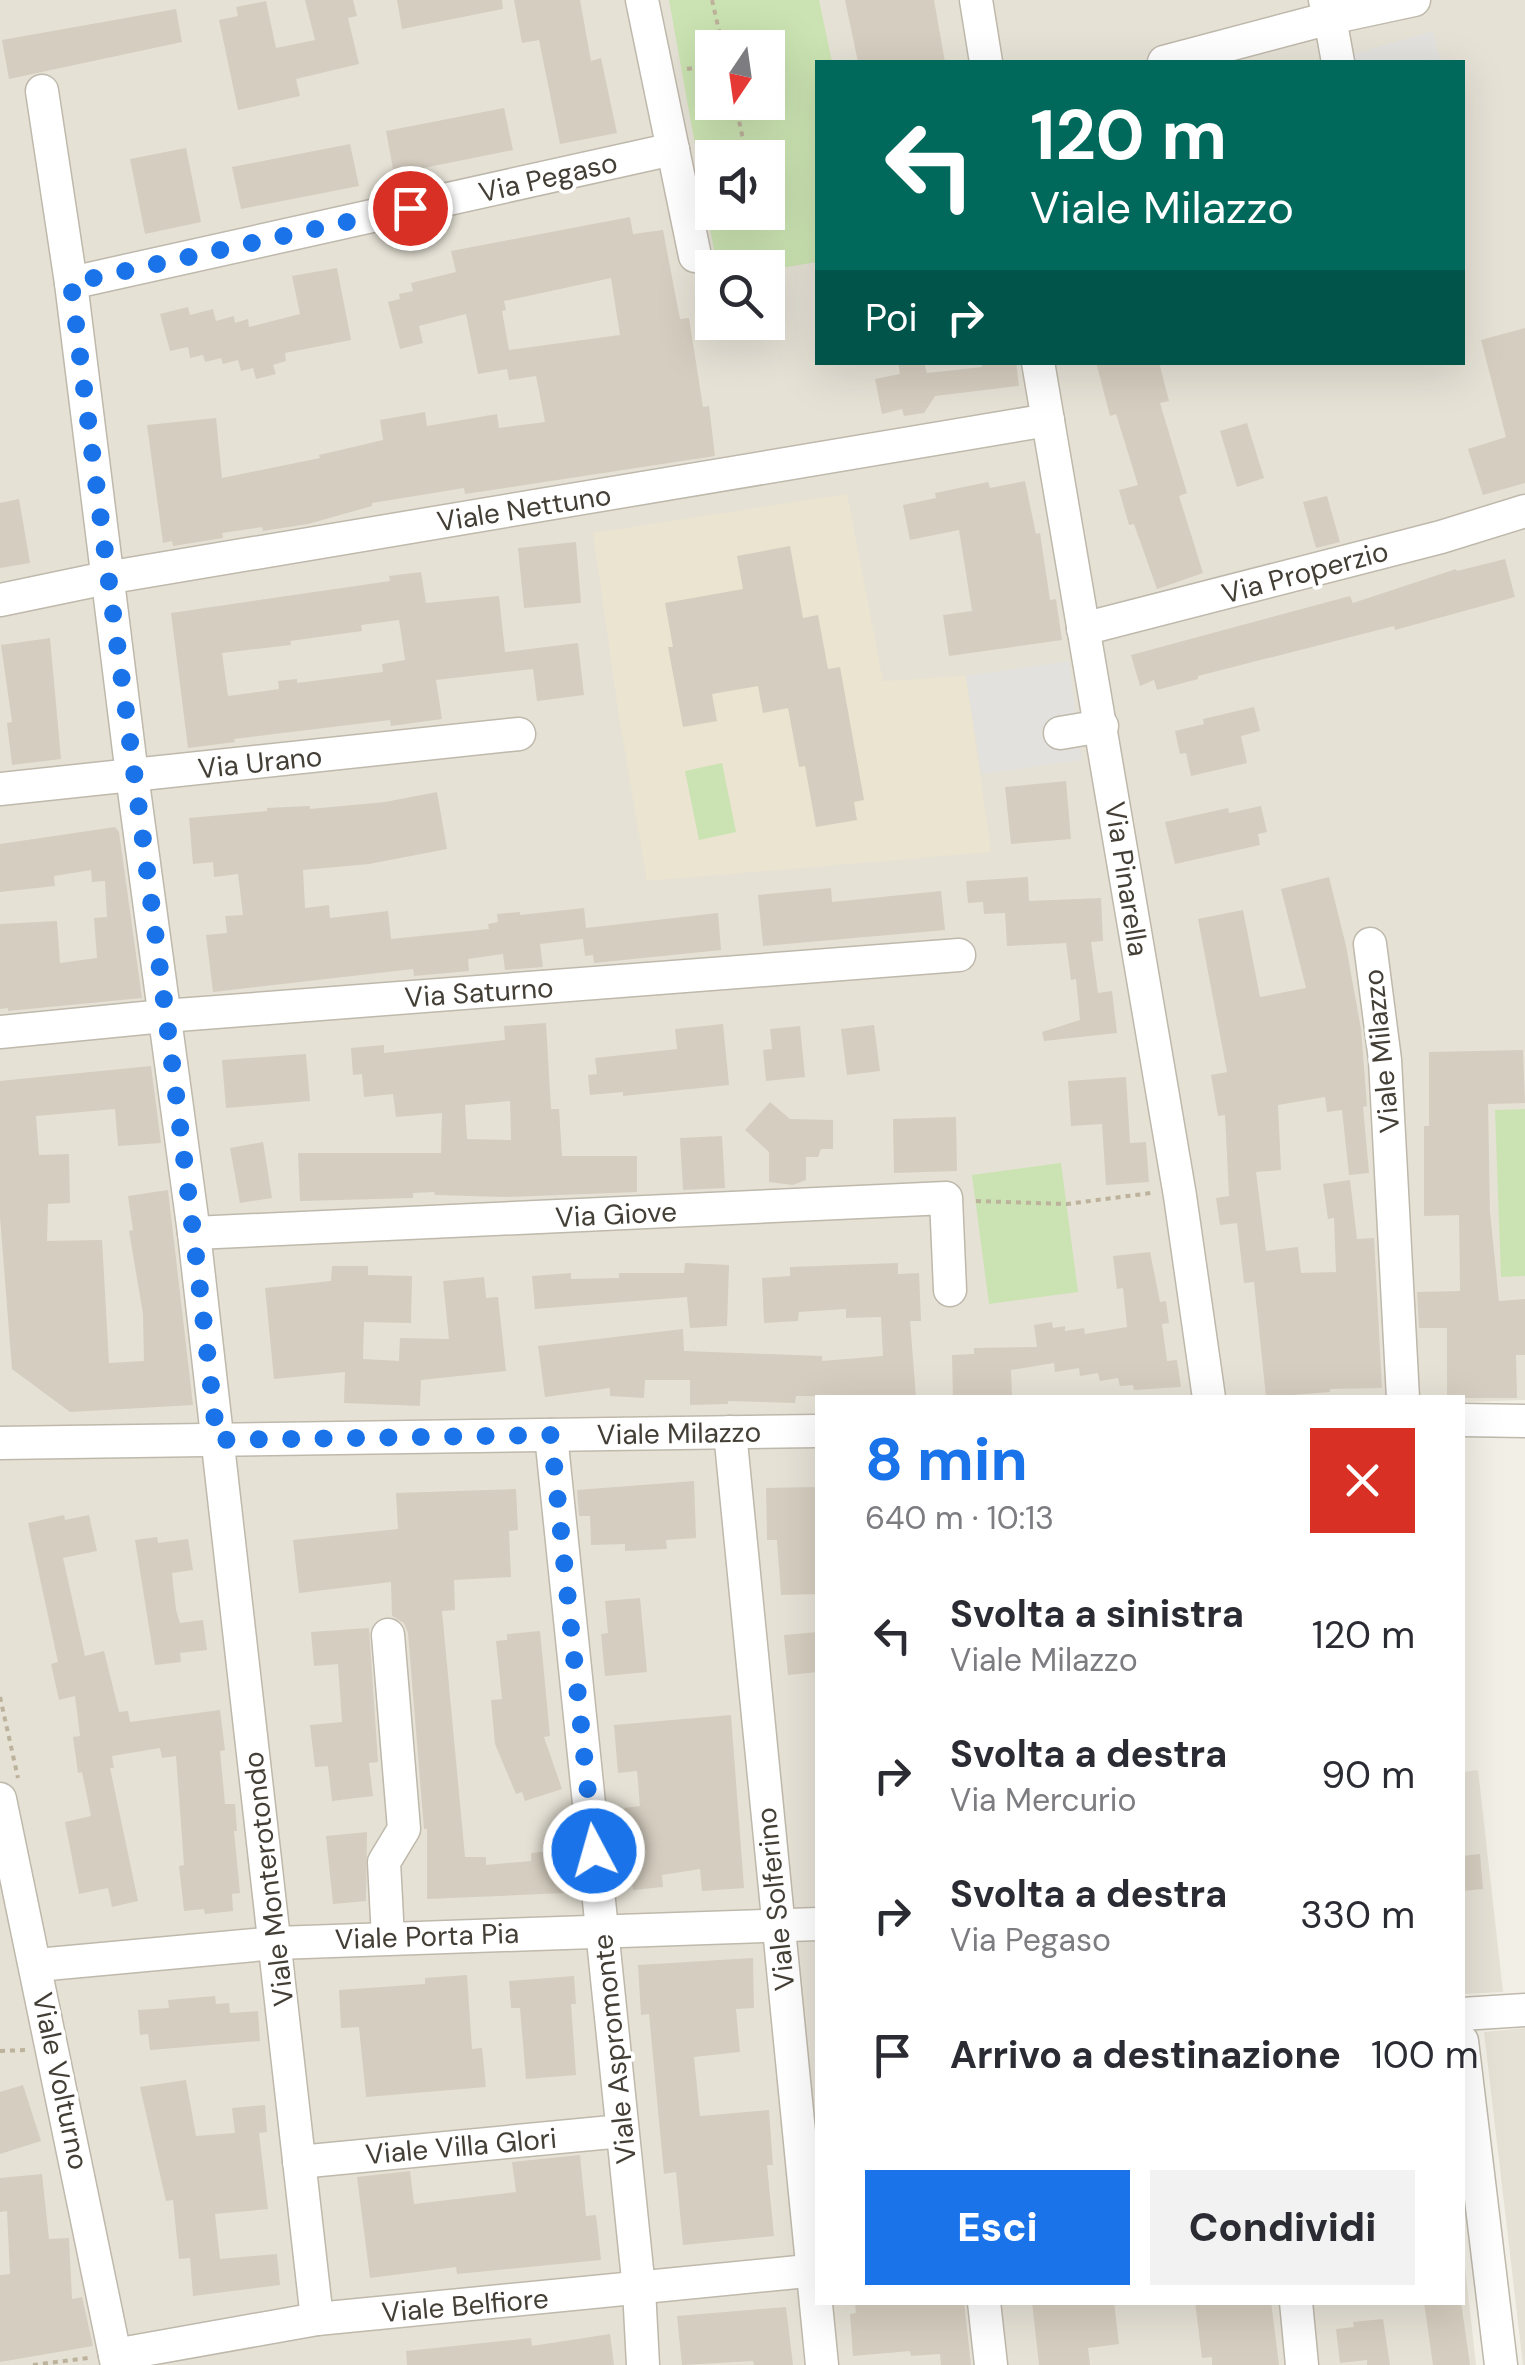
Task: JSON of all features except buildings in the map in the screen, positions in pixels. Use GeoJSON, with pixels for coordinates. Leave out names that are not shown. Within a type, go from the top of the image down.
{"type":"FeatureCollection","features":[{"type":"Feature","properties":{"kind":"street"},"geometry":{"type":"LineString","coordinates":[[642,0],[695,256]]}},
{"type":"Feature","properties":{"kind":"street"},"geometry":{"type":"LineString","coordinates":[[976,0],[986,60]]}},
{"type":"Feature","properties":{"kind":"street"},"geometry":{"type":"LineString","coordinates":[[1170,60],[1328,9],[1414,0]]}},
{"type":"Feature","properties":{"kind":"street"},"geometry":{"type":"LineString","coordinates":[[1328,9],[1338,60]]}},
{"type":"Feature","properties":{"kind":"street","name":"Viale Monterotondo"},"geometry":{"type":"LineString","coordinates":[[42,91],[71,283],[106,578],[194,1233],[317,2318]]}},
{"type":"Feature","properties":{"kind":"street","name":"Via Pegaso"},"geometry":{"type":"LineString","coordinates":[[71,283],[673,150]]}},
{"type":"Feature","properties":{"kind":"street","name":"Via Pinarella"},"geometry":{"type":"LineString","coordinates":[[1039,365],[1180,1196],[1208,1395]]}},
{"type":"Feature","properties":{"kind":"street","name":"Viale Nettuno"},"geometry":{"type":"LineString","coordinates":[[0,600],[106,578],[1048,420]]}},
{"type":"Feature","properties":{"kind":"street","name":"Via Properzio"},"geometry":{"type":"LineString","coordinates":[[1083,629],[1525,511]]}},
{"type":"Feature","properties":{"kind":"street"},"geometry":{"type":"LineString","coordinates":[[1060,734],[1102,726]]}},
{"type":"Feature","properties":{"kind":"street","name":"Via Urano"},"geometry":{"type":"LineString","coordinates":[[0,789],[519,734]]}},
{"type":"Feature","properties":{"kind":"street","name":"Viale Milazzo"},"geometry":{"type":"LineString","coordinates":[[1370,944],[1385,1060],[1403,1395]]}},
{"type":"Feature","properties":{"kind":"street","name":"Via Saturno"},"geometry":{"type":"LineString","coordinates":[[0,1032],[959,955]]}},
{"type":"Feature","properties":{"kind":"street"},"geometry":{"type":"LineString","coordinates":[[946,1198],[950,1290]]}},
{"type":"Feature","properties":{"kind":"street","name":"Via Giove"},"geometry":{"type":"LineString","coordinates":[[194,1233],[946,1198]]}},
{"type":"Feature","properties":{"kind":"street"},"geometry":{"type":"LineString","coordinates":[[1465,1420],[1521,1420]]}},
{"type":"Feature","properties":{"kind":"street","name":"Viale Milazzo"},"geometry":{"type":"LineString","coordinates":[[0,1443],[815,1431]]}},
{"type":"Feature","properties":{"kind":"street","name":"Viale Solferino"},"geometry":{"type":"LineString","coordinates":[[730,1432],[815,2270]]}},
{"type":"Feature","properties":{"kind":"street","name":"Viale Aspromonte"},"geometry":{"type":"LineString","coordinates":[[551,1435],[643,2365]]}},
{"type":"Feature","properties":{"kind":"street"},"geometry":{"type":"LineString","coordinates":[[388,1635],[404,1829],[384,1862],[388,1938]]}},
{"type":"Feature","properties":{"kind":"street","name":"Viale Volturno"},"geometry":{"type":"LineString","coordinates":[[0,1798],[116,2360]]}},
{"type":"Feature","properties":{"kind":"street","name":"Viale Porta Pia"},"geometry":{"type":"LineString","coordinates":[[37,1965],[276,1943],[815,1924]]}},
{"type":"Feature","properties":{"kind":"street"},"geometry":{"type":"LineString","coordinates":[[1465,2014],[1525,2010]]}},
{"type":"Feature","properties":{"kind":"street"},"geometry":{"type":"LineString","coordinates":[[1465,2066],[1501,2365]]}},
{"type":"Feature","properties":{"kind":"street","name":"Viale Villa Glori"},"geometry":{"type":"LineString","coordinates":[[299,2162],[622,2131]]}},
{"type":"Feature","properties":{"kind":"street","name":"Viale Belfiore"},"geometry":{"type":"LineString","coordinates":[[116,2360],[317,2318],[815,2270]]}},
{"type":"Feature","properties":{"kind":"street","name":"Viale Solferino"},"geometry":{"type":"LineString","coordinates":[[818,2305],[822,2365]]}},
{"type":"Feature","properties":{"kind":"street"},"geometry":{"type":"LineString","coordinates":[[984,2305],[990,2365]]}},
{"type":"Feature","properties":{"kind":"street"},"geometry":{"type":"LineString","coordinates":[[1296,2305],[1302,2365]]}},
{"type":"Feature","properties":{"kind":"path"},"geometry":{"type":"LineString","coordinates":[[712,0],[719,30]]}},
{"type":"Feature","properties":{"kind":"path"},"geometry":{"type":"LineString","coordinates":[[946,1198],[1067,1204],[1163,1191],[1180,1196]]}},
{"type":"Feature","properties":{"kind":"path"},"geometry":{"type":"LineString","coordinates":[[33,2365],[116,2360]]}},
{"type":"Feature","properties":{"kind":"shaded area"},"geometry":{"type":"Polygon","coordinates":[[[0,0],[1525,0],[1525,1400],[1465,1402],[1465,1395],[815,1395],[815,2305],[1465,2305],[1465,2267],[1476,2365],[0,2365],[0,0]]]}},
{"type":"Feature","properties":{"kind":"shaded area"},"geometry":{"type":"Polygon","coordinates":[[[1433,31],[1440,60],[1338,60],[1433,31]]]}},
{"type":"Feature","properties":{"kind":"shaded area"},"geometry":{"type":"Polygon","coordinates":[[[847,494],[883,681],[966,676],[991,852],[647,881],[593,533],[847,494]]]}},
{"type":"Feature","properties":{"kind":"shaded area"},"geometry":{"type":"Polygon","coordinates":[[[1069,661],[1082,760],[982,774],[966,676],[1069,661]]]}},
{"type":"Feature","properties":{"kind":"shaded area"},"geometry":{"type":"Polygon","coordinates":[[[1478,1770],[1503,1992],[1465,1994],[1465,1772],[1478,1770]]]}},
{"type":"Feature","properties":{"kind":"shaded area"},"geometry":{"type":"Polygon","coordinates":[[[1525,2028],[1525,2365],[1523,2365],[1484,2032],[1525,2028]]]}},
{"type":"Feature","properties":{"kind":"green space"},"geometry":{"type":"Polygon","coordinates":[[[669,0],[819,0],[832,60],[815,60],[815,262],[785,267],[785,250],[714,250],[710,230],[785,230],[785,140],[695,140],[695,145],[669,0]]]}},
{"type":"Feature","properties":{"kind":"green space"},"geometry":{"type":"Polygon","coordinates":[[[722,763],[736,832],[699,840],[685,771],[722,763]]]}},
{"type":"Feature","properties":{"kind":"green space"},"geometry":{"type":"Polygon","coordinates":[[[1525,1109],[1525,1276],[1501,1277],[1495,1110],[1525,1109]]]}},
{"type":"Feature","properties":{"kind":"green space"},"geometry":{"type":"Polygon","coordinates":[[[1061,1163],[1078,1292],[989,1304],[972,1175],[1061,1163]]]}},
{"type":"Feature","properties":{"kind":"route"},"geometry":{"type":"LineString","coordinates":[[410,208],[71,283],[116,657],[194,1233],[217,1440],[551,1435],[594,1851]]}}]}
